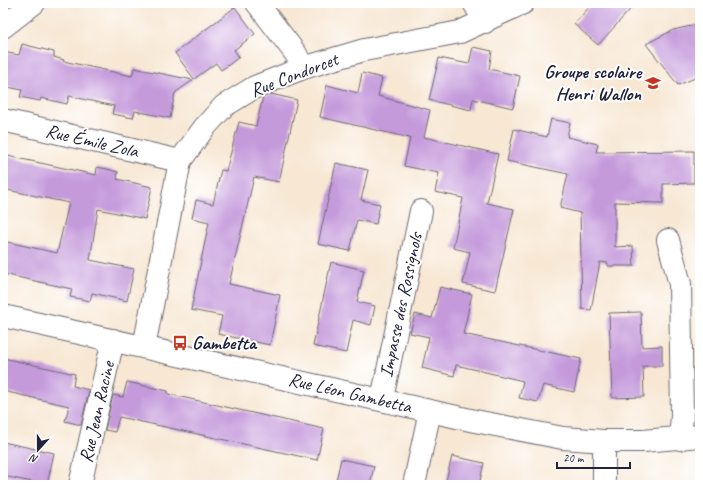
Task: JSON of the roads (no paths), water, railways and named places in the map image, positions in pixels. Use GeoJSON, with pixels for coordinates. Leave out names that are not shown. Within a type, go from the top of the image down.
{"type":"FeatureCollection","features":[{"type":"Feature","properties":{"kind":"street"},"geometry":{"type":"LineString","coordinates":[[3,27],[34,3]]}},
{"type":"Feature","properties":{"kind":"street"},"geometry":{"type":"LineString","coordinates":[[257,3],[296,54],[303,68]]}},
{"type":"Feature","properties":{"kind":"street"},"geometry":{"type":"LineString","coordinates":[[474,3],[485,22]]}},
{"type":"Feature","properties":{"kind":"street","name":"Rue Condorcet"},"geometry":{"type":"LineString","coordinates":[[144,347],[180,161],[204,128],[224,106],[255,87],[303,68],[364,50],[460,32],[485,22],[524,3]]}},
{"type":"Feature","properties":{"kind":"street","name":"Rue Émile Zola"},"geometry":{"type":"LineString","coordinates":[[3,120],[180,161]]}},
{"type":"Feature","properties":{"kind":"street","name":"Impasse des Rossignols"},"geometry":{"type":"LineString","coordinates":[[382,399],[421,211]]}},
{"type":"Feature","properties":{"kind":"street"},"geometry":{"type":"LineString","coordinates":[[668,240],[680,284],[682,416],[690,438]]}},
{"type":"Feature","properties":{"kind":"street","name":"Rue Léon Gambetta"},"geometry":{"type":"LineString","coordinates":[[3,316],[382,399],[430,411],[563,438],[604,441],[690,438]]}},
{"type":"Feature","properties":{"kind":"street","name":"Rue Jean Racine"},"geometry":{"type":"LineString","coordinates":[[80,485],[113,340]]}},
{"type":"Feature","properties":{"kind":"street"},"geometry":{"type":"LineString","coordinates":[[414,485],[430,411]]}},
{"type":"Feature","properties":{"kind":"street"},"geometry":{"type":"LineString","coordinates":[[604,441],[604,485]]}},
{"type":"Feature","properties":{"kind":"place","name":"Groupe scolaire Henri Wallon"},"geometry":{"type":"Point","coordinates":[653,83]}},
{"type":"Feature","properties":{"kind":"place","name":"Gambetta"},"geometry":{"type":"Point","coordinates":[180,343]}}]}
